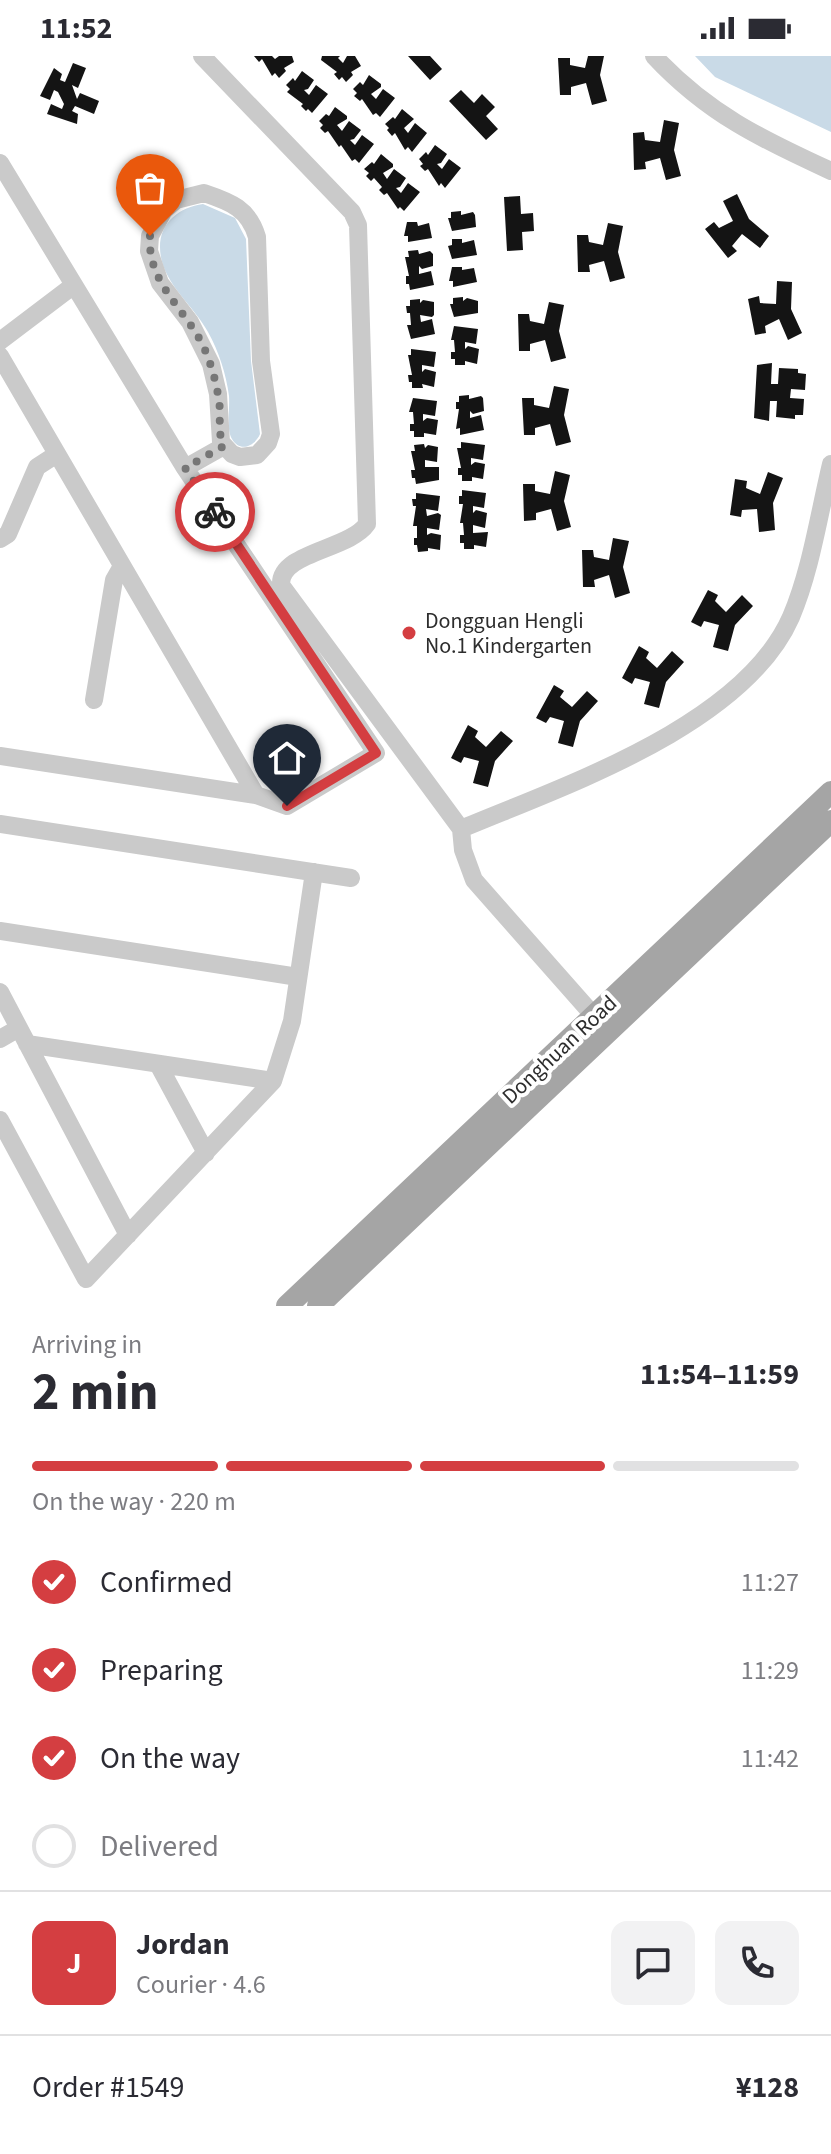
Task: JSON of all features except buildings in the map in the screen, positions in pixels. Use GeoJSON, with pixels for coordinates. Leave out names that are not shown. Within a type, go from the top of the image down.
{"type":"FeatureCollection","features":[{"type":"Feature","properties":{"kind":"main road","name":"Donghuan Road"},"geometry":{"type":"LineString","coordinates":[[316,1301],[594,1016],[831,792]]}},
{"type":"Feature","properties":{"kind":"main road","name":"Donghuan Road"},"geometry":{"type":"LineString","coordinates":[[287,1306],[316,1301],[831,821]]}},
{"type":"Feature","properties":{"kind":"lane"},"geometry":{"type":"LineString","coordinates":[[202,56],[356,218],[367,524],[353,538],[288,565],[283,571],[281,585],[461,829],[463,850],[474,880],[594,1016]]}},
{"type":"Feature","properties":{"kind":"lane"},"geometry":{"type":"LineString","coordinates":[[654,56],[689,91],[730,121],[831,171]]}},
{"type":"Feature","properties":{"kind":"lane"},"geometry":{"type":"LineString","coordinates":[[0,163],[185,468],[376,753],[287,806],[256,795],[0,756]]}},
{"type":"Feature","properties":{"kind":"lane"},"geometry":{"type":"LineString","coordinates":[[204,193],[243,209],[257,237],[261,361],[271,434],[264,450],[249,457],[232,454],[224,446],[219,434],[218,394],[211,364],[190,322],[160,283],[149,251],[150,236],[164,210],[176,200],[204,193]]}},
{"type":"Feature","properties":{"kind":"lane"},"geometry":{"type":"LineString","coordinates":[[0,341],[74,285]]}},
{"type":"Feature","properties":{"kind":"lane"},"geometry":{"type":"LineString","coordinates":[[0,356],[256,795]]}},
{"type":"Feature","properties":{"kind":"lane"},"geometry":{"type":"LineString","coordinates":[[185,468],[224,446]]}},
{"type":"Feature","properties":{"kind":"lane"},"geometry":{"type":"LineString","coordinates":[[0,539],[8,534],[37,467],[57,454]]}},
{"type":"Feature","properties":{"kind":"lane"},"geometry":{"type":"LineString","coordinates":[[461,829],[651,745],[702,713],[760,664],[790,618],[831,464]]}},
{"type":"Feature","properties":{"kind":"lane"},"geometry":{"type":"LineString","coordinates":[[94,700],[114,580],[122,566]]}},
{"type":"Feature","properties":{"kind":"lane"},"geometry":{"type":"LineString","coordinates":[[0,824],[351,878]]}},
{"type":"Feature","properties":{"kind":"lane"},"geometry":{"type":"LineString","coordinates":[[0,1120],[86,1279],[273,1081],[292,1021],[314,872]]}},
{"type":"Feature","properties":{"kind":"lane"},"geometry":{"type":"LineString","coordinates":[[0,931],[298,977]]}},
{"type":"Feature","properties":{"kind":"lane"},"geometry":{"type":"LineString","coordinates":[[0,992],[128,1235]]}},
{"type":"Feature","properties":{"kind":"lane"},"geometry":{"type":"LineString","coordinates":[[0,1039],[23,1036],[158,1064],[273,1081]]}},
{"type":"Feature","properties":{"kind":"lane"},"geometry":{"type":"LineString","coordinates":[[158,1064],[206,1153]]}},
{"type":"Feature","properties":{"kind":"water"},"geometry":{"type":"Polygon","coordinates":[[[695,56],[831,56],[831,132],[715,77],[695,56]]]}},
{"type":"Feature","properties":{"kind":"water"},"geometry":{"type":"Polygon","coordinates":[[[203,204],[235,218],[246,239],[251,361],[260,434],[255,442],[243,447],[235,443],[230,435],[228,388],[216,347],[202,322],[171,282],[161,260],[161,238],[168,223],[179,212],[203,204]]]}},
{"type":"Feature","properties":{"kind":"way so far"},"geometry":{"type":"LineString","coordinates":[[150,236],[153,268],[169,298],[198,336],[215,379],[220,410],[219,434],[224,446],[185,468],[215,512]]}},
{"type":"Feature","properties":{"kind":"place","name":"Dongguan Hengli No.1 Kindergarten"},"geometry":{"type":"Point","coordinates":[409,633]}},
{"type":"Feature","properties":{"kind":"route"},"geometry":{"type":"LineString","coordinates":[[215,512],[376,753],[287,806]]}}]}
